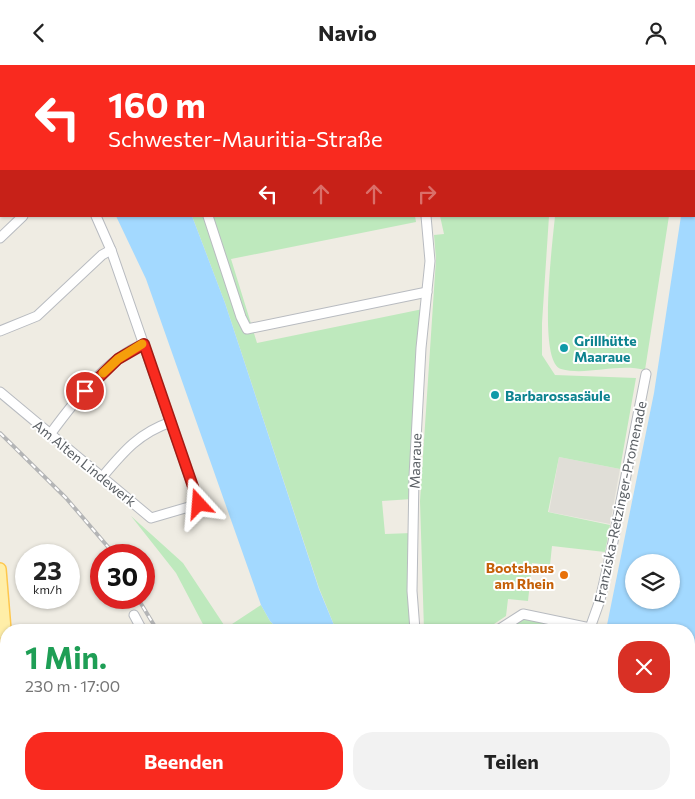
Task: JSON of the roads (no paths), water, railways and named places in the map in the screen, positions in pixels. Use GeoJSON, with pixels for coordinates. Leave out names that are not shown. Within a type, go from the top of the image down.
{"type":"FeatureCollection","features":[{"type":"Feature","properties":{"kind":"main road"},"geometry":{"type":"LineString","coordinates":[[0,569],[5,624]]}},
{"type":"Feature","properties":{"kind":"street"},"geometry":{"type":"LineString","coordinates":[[0,239],[22,217]]}},
{"type":"Feature","properties":{"kind":"street"},"geometry":{"type":"LineString","coordinates":[[96,217],[112,249],[171,422],[156,427],[138,437],[103,476]]}},
{"type":"Feature","properties":{"kind":"street"},"geometry":{"type":"LineString","coordinates":[[208,217],[241,317],[247,329],[427,292]]}},
{"type":"Feature","properties":{"kind":"street","name":"Maaraue"},"geometry":{"type":"LineString","coordinates":[[415,624],[412,591],[414,476],[421,348],[430,261],[426,217]]}},
{"type":"Feature","properties":{"kind":"street"},"geometry":{"type":"LineString","coordinates":[[0,331],[37,316],[102,255],[112,249]]}},
{"type":"Feature","properties":{"kind":"street"},"geometry":{"type":"LineString","coordinates":[[51,433],[72,404],[114,362],[144,344]]}},
{"type":"Feature","properties":{"kind":"street","name":"Franziska-Retzinger-Promenade"},"geometry":{"type":"LineString","coordinates":[[591,624],[600,600],[611,552],[646,374]]}},
{"type":"Feature","properties":{"kind":"street","name":"Am Alten Lindewerk"},"geometry":{"type":"LineString","coordinates":[[0,392],[151,518],[199,504],[171,422]]}},
{"type":"Feature","properties":{"kind":"street","name":"Franziska-Retzinger-Promenade"},"geometry":{"type":"LineString","coordinates":[[507,624],[523,614],[571,624]]}},
{"type":"Feature","properties":{"kind":"street"},"geometry":{"type":"LineString","coordinates":[[134,615],[139,624]]}},
{"type":"Feature","properties":{"kind":"water"},"geometry":{"type":"Polygon","coordinates":[[[116,217],[192,217],[225,303],[319,589],[334,624],[273,624],[261,605],[146,279],[116,217]]]}},
{"type":"Feature","properties":{"kind":"water"},"geometry":{"type":"Polygon","coordinates":[[[681,217],[695,217],[695,624],[607,624],[654,393],[681,217]]]}},
{"type":"Feature","properties":{"kind":"railway"},"geometry":{"type":"LineString","coordinates":[[0,433],[66,498],[106,544]]}},
{"type":"Feature","properties":{"kind":"railway"},"geometry":{"type":"LineString","coordinates":[[144,609],[153,624]]}},
{"type":"Feature","properties":{"kind":"place","name":"Grillhütte Maaraue"},"geometry":{"type":"Point","coordinates":[564,348]}},
{"type":"Feature","properties":{"kind":"place","name":"Barbarossasäule"},"geometry":{"type":"Point","coordinates":[495,395]}},
{"type":"Feature","properties":{"kind":"place","name":"Bootshaus am Rhein"},"geometry":{"type":"Point","coordinates":[564,575]}}]}
